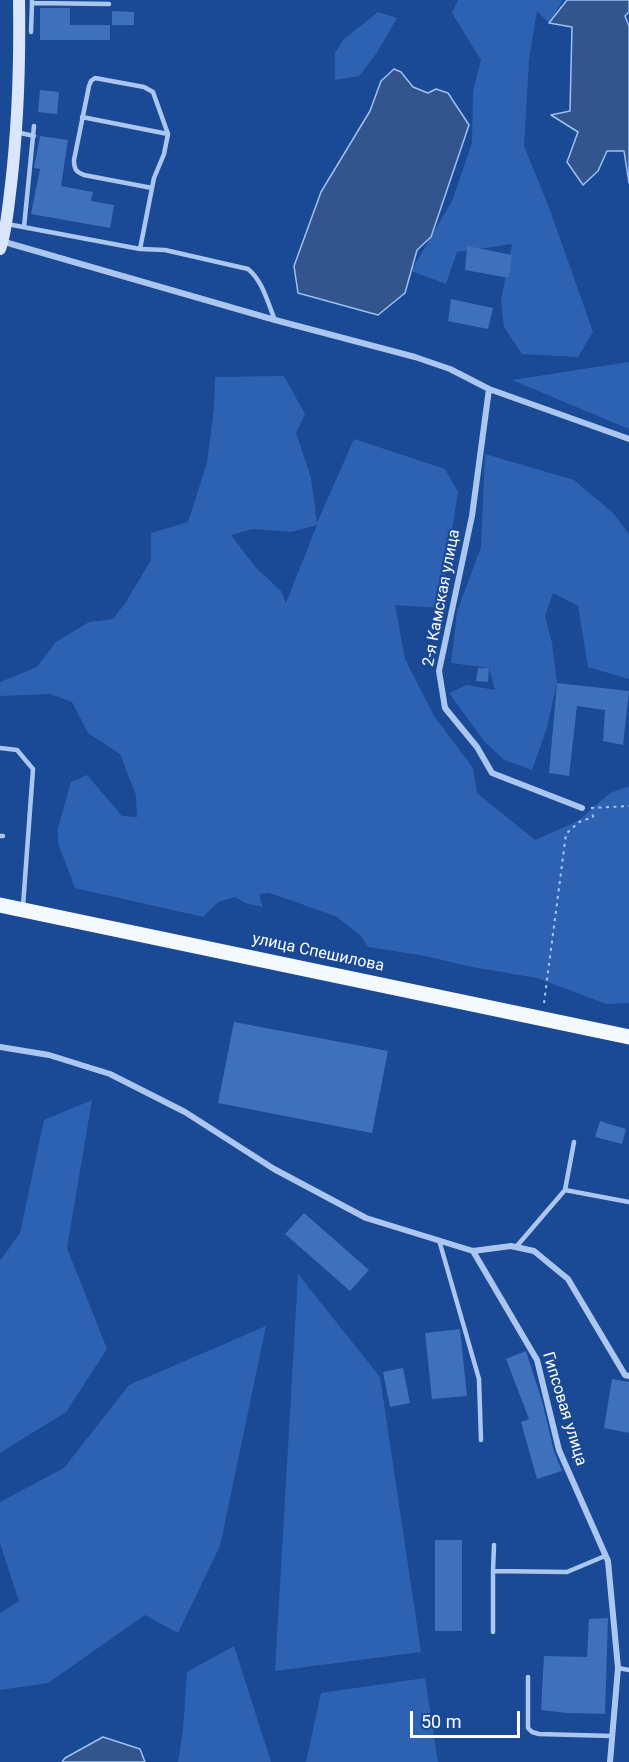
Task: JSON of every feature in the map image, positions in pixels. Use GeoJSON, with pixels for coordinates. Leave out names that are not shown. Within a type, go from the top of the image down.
{"type":"FeatureCollection","features":[{"type":"Feature","properties":{"kind":"main road","name":"улица Спешилова"},"geometry":{"type":"LineString","coordinates":[[0,905],[629,1037]]}},
{"type":"Feature","properties":{"kind":"street"},"geometry":{"type":"LineString","coordinates":[[19,0],[14,155],[7,224],[1,244],[415,357],[450,369],[489,389],[629,438]]}},
{"type":"Feature","properties":{"kind":"street","name":"2-я Камская улица"},"geometry":{"type":"LineString","coordinates":[[489,389],[472,516],[439,671],[445,708],[477,747],[492,773],[582,808]]}},
{"type":"Feature","properties":{"kind":"street"},"geometry":{"type":"LineString","coordinates":[[0,1047],[49,1055],[110,1074],[185,1112],[274,1169],[366,1218],[473,1251],[511,1246],[534,1251],[568,1279],[625,1376],[629,1376]]}},
{"type":"Feature","properties":{"kind":"street","name":"Гипсовая улица"},"geometry":{"type":"LineString","coordinates":[[473,1251],[537,1360],[559,1450],[608,1561],[618,1668],[609,1762]]}},
{"type":"Feature","properties":{"kind":"lane"},"geometry":{"type":"LineString","coordinates":[[31,32],[32,1],[109,4]]}},
{"type":"Feature","properties":{"kind":"lane"},"geometry":{"type":"LineString","coordinates":[[140,249],[154,178],[164,154],[168,134],[153,92],[133,85],[95,78],[88,86],[74,168],[77,172],[152,188]]}},
{"type":"Feature","properties":{"kind":"lane"},"geometry":{"type":"LineString","coordinates":[[82,117],[168,134]]}},
{"type":"Feature","properties":{"kind":"lane"},"geometry":{"type":"LineString","coordinates":[[24,227],[34,126]]}},
{"type":"Feature","properties":{"kind":"lane"},"geometry":{"type":"LineString","coordinates":[[15,132],[34,136]]}},
{"type":"Feature","properties":{"kind":"lane"},"geometry":{"type":"LineString","coordinates":[[7,224],[140,249],[165,250],[248,269],[255,274],[275,320]]}},
{"type":"Feature","properties":{"kind":"lane"},"geometry":{"type":"LineString","coordinates":[[0,747],[17,750],[33,769],[22,909]]}},
{"type":"Feature","properties":{"kind":"lane"},"geometry":{"type":"LineString","coordinates":[[516,1247],[565,1190],[574,1142]]}},
{"type":"Feature","properties":{"kind":"lane"},"geometry":{"type":"LineString","coordinates":[[565,1190],[629,1202]]}},
{"type":"Feature","properties":{"kind":"lane"},"geometry":{"type":"LineString","coordinates":[[439,1240],[478,1379],[481,1440]]}},
{"type":"Feature","properties":{"kind":"lane"},"geometry":{"type":"LineString","coordinates":[[493,1632],[494,1545]]}},
{"type":"Feature","properties":{"kind":"lane"},"geometry":{"type":"LineString","coordinates":[[493,1571],[567,1572],[605,1556]]}},
{"type":"Feature","properties":{"kind":"lane"},"geometry":{"type":"LineString","coordinates":[[618,1668],[629,1670]]}},
{"type":"Feature","properties":{"kind":"lane"},"geometry":{"type":"LineString","coordinates":[[528,1677],[528,1728],[532,1732],[612,1736]]}},
{"type":"Feature","properties":{"kind":"path"},"geometry":{"type":"LineString","coordinates":[[582,808],[629,806]]}},
{"type":"Feature","properties":{"kind":"path"},"geometry":{"type":"LineString","coordinates":[[544,1003],[566,834],[579,822],[593,817],[592,808]]}},
{"type":"Feature","properties":{"kind":"shaded area"},"geometry":{"type":"Polygon","coordinates":[[[458,0],[563,0],[549,23],[537,11],[529,60],[524,146],[550,210],[593,332],[578,357],[522,354],[504,327],[501,300],[512,244],[457,252],[446,284],[411,271],[452,201],[472,143],[473,91],[481,60],[452,13],[458,0]]]}},
{"type":"Feature","properties":{"kind":"shaded area"},"geometry":{"type":"Polygon","coordinates":[[[567,0],[629,0],[629,12],[625,16],[629,26],[629,183],[624,151],[607,151],[598,171],[583,185],[567,162],[578,132],[551,115],[570,111],[572,27],[549,23],[567,0]]]}},
{"type":"Feature","properties":{"kind":"shaded area"},"geometry":{"type":"Polygon","coordinates":[[[378,12],[397,18],[376,54],[359,76],[335,80],[335,53],[343,40],[378,12]]]}},
{"type":"Feature","properties":{"kind":"shaded area"},"geometry":{"type":"Polygon","coordinates":[[[394,69],[401,72],[413,87],[428,93],[436,89],[448,93],[469,125],[431,237],[417,250],[405,293],[378,315],[298,293],[294,266],[321,192],[370,111],[381,81],[394,69]]]}},
{"type":"Feature","properties":{"kind":"shaded area"},"geometry":{"type":"Polygon","coordinates":[[[629,362],[629,429],[512,380],[629,362]]]}},
{"type":"Feature","properties":{"kind":"shaded area"},"geometry":{"type":"Polygon","coordinates":[[[284,376],[305,414],[296,433],[311,478],[317,523],[354,439],[445,469],[458,492],[440,608],[395,605],[405,659],[434,716],[473,768],[477,793],[535,840],[578,821],[610,793],[629,786],[629,1003],[606,1004],[537,978],[368,947],[361,936],[337,917],[269,893],[259,894],[263,907],[245,903],[235,897],[218,902],[203,917],[75,888],[58,843],[58,828],[71,782],[87,775],[122,816],[137,817],[136,795],[120,754],[88,733],[72,702],[50,694],[0,696],[0,682],[37,667],[56,642],[89,622],[113,619],[151,560],[151,533],[188,522],[207,463],[214,408],[215,377],[284,376]],[[317,525],[291,532],[253,529],[231,535],[256,568],[281,591],[286,603],[317,525]]]}},
{"type":"Feature","properties":{"kind":"shaded area"},"geometry":{"type":"Polygon","coordinates":[[[485,454],[574,480],[613,513],[629,534],[629,679],[588,667],[578,606],[553,593],[545,616],[552,643],[557,683],[547,727],[532,770],[504,760],[484,741],[449,693],[467,685],[495,690],[489,668],[451,663],[457,612],[481,547],[485,454]]]}},
{"type":"Feature","properties":{"kind":"shaded area"},"geometry":{"type":"Polygon","coordinates":[[[92,1100],[67,1248],[107,1349],[66,1412],[0,1453],[0,1261],[20,1233],[44,1120],[92,1100]]]}},
{"type":"Feature","properties":{"kind":"shaded area"},"geometry":{"type":"Polygon","coordinates":[[[298,1274],[380,1377],[421,1652],[275,1671],[298,1274]]]}},
{"type":"Feature","properties":{"kind":"shaded area"},"geometry":{"type":"Polygon","coordinates":[[[266,1326],[220,1546],[178,1633],[145,1615],[48,1683],[0,1690],[0,1613],[19,1601],[0,1543],[0,1502],[64,1468],[129,1385],[266,1326]]]}},
{"type":"Feature","properties":{"kind":"shaded area"},"geometry":{"type":"Polygon","coordinates":[[[234,1646],[271,1762],[178,1762],[187,1672],[234,1646]]]}},
{"type":"Feature","properties":{"kind":"shaded area"},"geometry":{"type":"Polygon","coordinates":[[[425,1678],[438,1762],[306,1762],[321,1693],[425,1678]]]}},
{"type":"Feature","properties":{"kind":"shaded area"},"geometry":{"type":"Polygon","coordinates":[[[103,1737],[140,1749],[145,1762],[62,1762],[65,1758],[103,1737]]]}},
{"type":"Feature","properties":{"kind":"building"},"geometry":{"type":"Polygon","coordinates":[[[40,8],[70,8],[70,25],[110,25],[110,40],[40,40],[40,8]]]}},
{"type":"Feature","properties":{"kind":"building"},"geometry":{"type":"Polygon","coordinates":[[[112,11],[134,12],[134,25],[112,25],[112,11]]]}},
{"type":"Feature","properties":{"kind":"building"},"geometry":{"type":"Polygon","coordinates":[[[40,90],[59,92],[57,114],[38,112],[40,90]]]}},
{"type":"Feature","properties":{"kind":"building"},"geometry":{"type":"Polygon","coordinates":[[[40,136],[68,140],[61,186],[93,192],[91,201],[114,205],[110,228],[31,214],[40,169],[34,168],[40,136]]]}},
{"type":"Feature","properties":{"kind":"building"},"geometry":{"type":"Polygon","coordinates":[[[467,246],[512,255],[509,278],[465,270],[467,246]]]}},
{"type":"Feature","properties":{"kind":"building"},"geometry":{"type":"Polygon","coordinates":[[[451,299],[493,308],[488,329],[448,321],[451,299]]]}},
{"type":"Feature","properties":{"kind":"building"},"geometry":{"type":"Polygon","coordinates":[[[478,668],[489,668],[488,682],[476,681],[478,668]]]}},
{"type":"Feature","properties":{"kind":"building"},"geometry":{"type":"Polygon","coordinates":[[[557,683],[629,691],[623,745],[603,741],[605,710],[577,706],[569,776],[549,773],[557,683]]]}},
{"type":"Feature","properties":{"kind":"building"},"geometry":{"type":"Polygon","coordinates":[[[234,1022],[388,1051],[372,1133],[218,1103],[234,1022]]]}},
{"type":"Feature","properties":{"kind":"building"},"geometry":{"type":"Polygon","coordinates":[[[600,1121],[626,1129],[622,1144],[595,1137],[600,1121]]]}},
{"type":"Feature","properties":{"kind":"building"},"geometry":{"type":"Polygon","coordinates":[[[304,1213],[369,1270],[350,1291],[285,1234],[304,1213]]]}},
{"type":"Feature","properties":{"kind":"building"},"geometry":{"type":"Polygon","coordinates":[[[460,1329],[467,1396],[432,1399],[425,1333],[460,1329]]]}},
{"type":"Feature","properties":{"kind":"building"},"geometry":{"type":"Polygon","coordinates":[[[526,1351],[542,1401],[554,1451],[562,1471],[537,1479],[521,1422],[529,1419],[506,1359],[526,1351]]]}},
{"type":"Feature","properties":{"kind":"building"},"geometry":{"type":"Polygon","coordinates":[[[403,1368],[410,1403],[390,1407],[383,1372],[403,1368]]]}},
{"type":"Feature","properties":{"kind":"building"},"geometry":{"type":"Polygon","coordinates":[[[612,1379],[629,1382],[629,1433],[604,1428],[612,1379]]]}},
{"type":"Feature","properties":{"kind":"building"},"geometry":{"type":"Polygon","coordinates":[[[435,1540],[462,1540],[462,1631],[435,1631],[435,1540]]]}},
{"type":"Feature","properties":{"kind":"building"},"geometry":{"type":"Polygon","coordinates":[[[608,1618],[605,1714],[541,1710],[544,1656],[587,1657],[589,1619],[608,1618]]]}}]}
